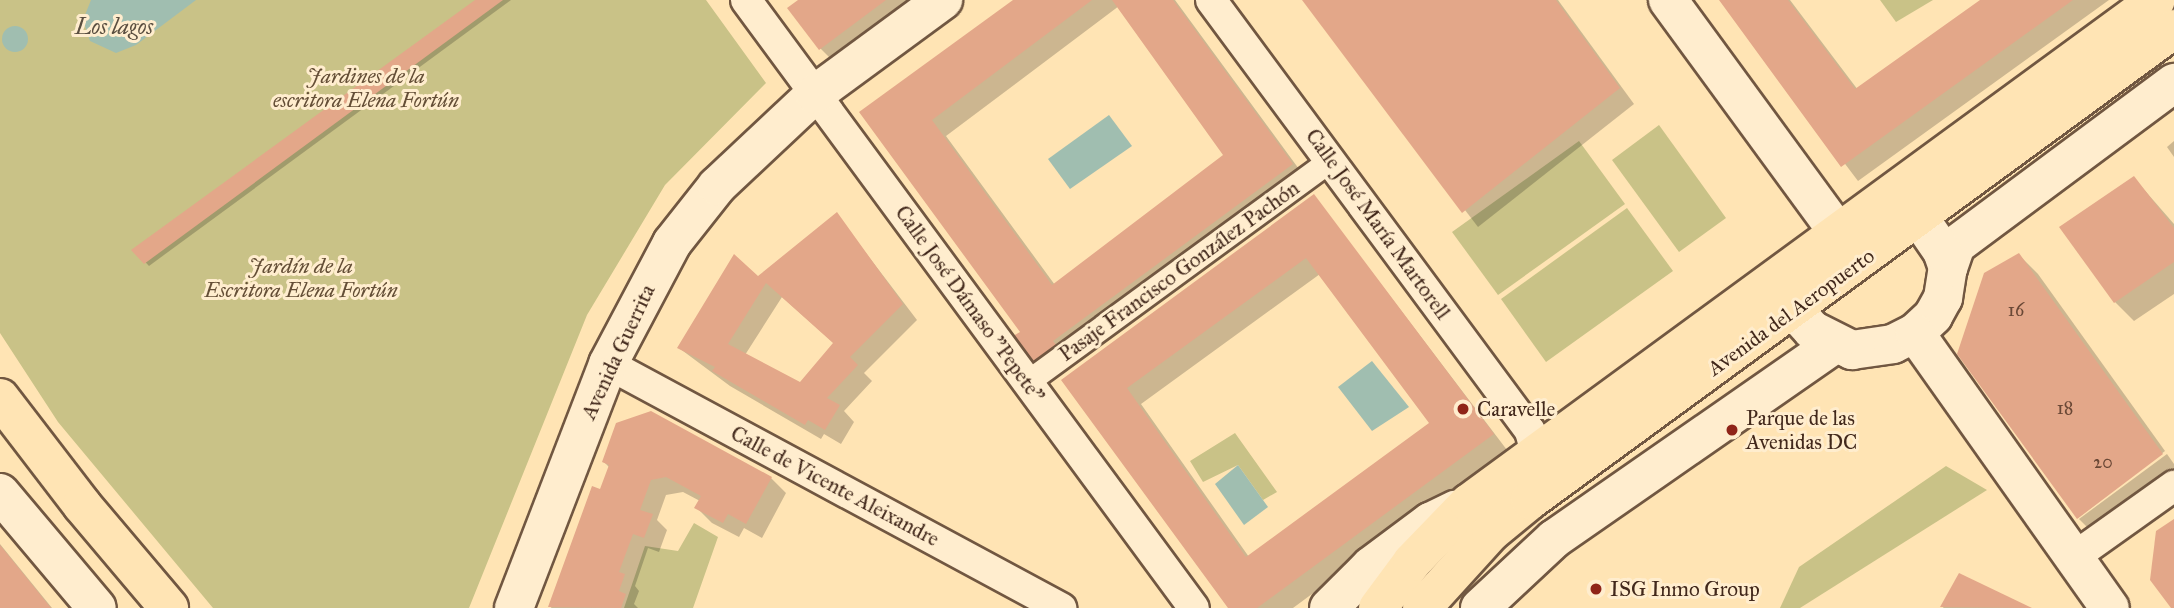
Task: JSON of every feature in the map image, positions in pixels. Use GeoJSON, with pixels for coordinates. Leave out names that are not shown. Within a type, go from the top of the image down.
{"type":"FeatureCollection","features":[{"type":"Feature","properties":{"kind":"main road","name":"Avenida del Aeropuerto"},"geometry":{"type":"LineString","coordinates":[[1422,608],[1491,532],[1530,500],[1794,310],[1909,203],[2155,0]]}},
{"type":"Feature","properties":{"kind":"main road","name":"Avenida del Aeropuerto"},"geometry":{"type":"LineString","coordinates":[[1378,608],[1412,562],[1469,503],[1536,453],[1839,234],[1909,203],[2174,29]]}},
{"type":"Feature","properties":{"kind":"main road"},"geometry":{"type":"LineString","coordinates":[[0,398],[66,486],[169,608]]}},
{"type":"Feature","properties":{"kind":"main road"},"geometry":{"type":"LineString","coordinates":[[0,435],[139,608]]}},
{"type":"Feature","properties":{"kind":"street","name":"Calle José Dámaso \"Pepete\""},"geometry":{"type":"LineString","coordinates":[[746,0],[1194,608]]}},
{"type":"Feature","properties":{"kind":"street","name":"Avenida Guerrita"},"geometry":{"type":"LineString","coordinates":[[514,608],[608,364],[631,314],[680,234],[717,186],[815,94],[943,0]]}},
{"type":"Feature","properties":{"kind":"street","name":"Calle José María Martorell"},"geometry":{"type":"LineString","coordinates":[[1212,0],[1530,430],[1536,453]]}},
{"type":"Feature","properties":{"kind":"street"},"geometry":{"type":"LineString","coordinates":[[1668,0],[1839,234]]}},
{"type":"Feature","properties":{"kind":"street"},"geometry":{"type":"LineString","coordinates":[[1794,310],[1812,330],[1835,344],[1852,350],[1877,349],[1915,333],[1943,298],[1948,268],[1956,245],[2174,83]]}},
{"type":"Feature","properties":{"kind":"street","name":"Pasaje Francisco González Pachón"},"geometry":{"type":"LineString","coordinates":[[1027,382],[1330,160]]}},
{"type":"Feature","properties":{"kind":"street"},"geometry":{"type":"LineString","coordinates":[[1909,203],[1948,268]]}},
{"type":"Feature","properties":{"kind":"street"},"geometry":{"type":"LineString","coordinates":[[1915,333],[2110,608]]}},
{"type":"Feature","properties":{"kind":"street"},"geometry":{"type":"LineString","coordinates":[[1480,608],[1564,532],[1835,344]]}},
{"type":"Feature","properties":{"kind":"street","name":"Calle de Vicente Aleixandre"},"geometry":{"type":"LineString","coordinates":[[608,364],[1061,608]]}},
{"type":"Feature","properties":{"kind":"street"},"geometry":{"type":"LineString","coordinates":[[2074,557],[2174,486]]}},
{"type":"Feature","properties":{"kind":"street"},"geometry":{"type":"LineString","coordinates":[[0,493],[97,608]]}},
{"type":"Feature","properties":{"kind":"street","name":"Avenida del Aeropuerto"},"geometry":{"type":"LineString","coordinates":[[1329,608],[1371,566],[1420,529],[1469,503]]}},
{"type":"Feature","properties":{"kind":"green space","name":"Jardín de la Escritora Elena Fortún"},"geometry":{"type":"Polygon","coordinates":[[[0,0],[706,0],[766,83],[665,185],[587,315],[469,608],[213,608],[58,422],[0,333],[0,0]]]}},
{"type":"Feature","properties":{"kind":"green space"},"geometry":{"type":"Polygon","coordinates":[[[1880,0],[1933,0],[1896,22],[1880,0]]]}},
{"type":"Feature","properties":{"kind":"green space"},"geometry":{"type":"Polygon","coordinates":[[[1659,125],[1726,218],[1679,252],[1612,160],[1659,125]]]}},
{"type":"Feature","properties":{"kind":"green space"},"geometry":{"type":"Polygon","coordinates":[[[1579,141],[1625,204],[1498,295],[1452,232],[1579,141]]]}},
{"type":"Feature","properties":{"kind":"green space"},"geometry":{"type":"Polygon","coordinates":[[[1627,208],[1673,271],[1546,362],[1501,299],[1627,208]]]}},
{"type":"Feature","properties":{"kind":"green space"},"geometry":{"type":"Polygon","coordinates":[[[1235,433],[1277,492],[1263,500],[1238,465],[1203,482],[1190,461],[1235,433]]]}},
{"type":"Feature","properties":{"kind":"green space"},"geometry":{"type":"Polygon","coordinates":[[[1946,466],[1987,490],[1800,608],[1780,608],[1799,567],[1946,466]]]}},
{"type":"Feature","properties":{"kind":"green space"},"geometry":{"type":"Polygon","coordinates":[[[694,523],[718,537],[693,608],[624,608],[645,546],[678,551],[694,523]]]}},
{"type":"Feature","properties":{"kind":"water","name":"Los lagos"},"geometry":{"type":"Polygon","coordinates":[[[91,0],[196,0],[136,45],[116,53],[90,41],[83,20],[91,0]]]}},
{"type":"Feature","properties":{"kind":"water"},"geometry":{"type":"Polygon","coordinates":[[[15,26],[24,30],[28,39],[24,48],[15,52],[6,48],[2,39],[6,30],[15,26]]]}},
{"type":"Feature","properties":{"kind":"water"},"geometry":{"type":"Polygon","coordinates":[[[1109,115],[1132,146],[1070,189],[1048,159],[1109,115]]]}},
{"type":"Feature","properties":{"kind":"water"},"geometry":{"type":"Polygon","coordinates":[[[1372,361],[1409,407],[1372,431],[1338,387],[1372,361]]]}},
{"type":"Feature","properties":{"kind":"water"},"geometry":{"type":"Polygon","coordinates":[[[1238,465],[1268,507],[1244,525],[1215,484],[1238,465]]]}},
{"type":"Feature","properties":{"kind":"building"},"geometry":{"type":"Polygon","coordinates":[[[475,0],[503,0],[144,264],[131,250],[475,0]]]}},
{"type":"Feature","properties":{"kind":"building"},"geometry":{"type":"Polygon","coordinates":[[[798,0],[886,0],[819,50],[787,8],[798,0]]]}},
{"type":"Feature","properties":{"kind":"building"},"geometry":{"type":"Polygon","coordinates":[[[1013,0],[1092,0],[932,120],[1052,285],[1223,155],[1112,0],[1173,0],[1293,164],[1053,341],[1057,346],[1032,363],[1013,336],[1020,332],[859,112],[1013,0]]]}},
{"type":"Feature","properties":{"kind":"building"},"geometry":{"type":"Polygon","coordinates":[[[1302,0],[1556,0],[1620,88],[1462,213],[1302,0]]]}},
{"type":"Feature","properties":{"kind":"building"},"geometry":{"type":"Polygon","coordinates":[[[1719,0],[1788,0],[1855,89],[1980,0],[2073,0],[1841,167],[1719,0]]]}},
{"type":"Feature","properties":{"kind":"building"},"geometry":{"type":"Polygon","coordinates":[[[2134,176],[2174,228],[2174,262],[2114,303],[2059,227],[2134,176]]]}},
{"type":"Feature","properties":{"kind":"building"},"geometry":{"type":"Polygon","coordinates":[[[1314,194],[1494,434],[1257,608],[1228,608],[1061,380],[1314,194]],[[1306,258],[1127,388],[1246,557],[1429,423],[1306,258]]]}},
{"type":"Feature","properties":{"kind":"building"},"geometry":{"type":"Polygon","coordinates":[[[837,212],[903,304],[850,357],[858,365],[827,398],[840,405],[825,430],[808,420],[805,425],[712,371],[715,367],[677,348],[734,254],[758,276],[837,212]],[[766,283],[728,344],[800,382],[833,343],[766,283]]]}},
{"type":"Feature","properties":{"kind":"building"},"geometry":{"type":"Polygon","coordinates":[[[2019,253],[2163,454],[2077,519],[1957,354],[1984,273],[2019,253]]]}},
{"type":"Feature","properties":{"kind":"building"},"geometry":{"type":"Polygon","coordinates":[[[651,411],[772,477],[746,524],[728,514],[723,523],[694,508],[701,496],[666,477],[651,480],[640,510],[653,514],[644,538],[633,534],[619,572],[625,574],[619,591],[626,594],[621,608],[548,607],[592,486],[600,489],[609,465],[602,462],[616,423],[651,411]]]}},
{"type":"Feature","properties":{"kind":"building"},"geometry":{"type":"Polygon","coordinates":[[[2174,519],[2174,608],[2171,608],[2150,580],[2156,531],[2174,519]]]}},
{"type":"Feature","properties":{"kind":"building"},"geometry":{"type":"Polygon","coordinates":[[[0,545],[51,608],[0,608],[0,545]]]}},
{"type":"Feature","properties":{"kind":"building"},"geometry":{"type":"Polygon","coordinates":[[[1959,573],[2032,608],[1940,607],[1959,573]]]}},
{"type":"Feature","properties":{"kind":"place","name":"Caravelle"},"geometry":{"type":"Point","coordinates":[1463,409]}},
{"type":"Feature","properties":{"kind":"place","name":"Parque de las Avenidas DC"},"geometry":{"type":"Point","coordinates":[1732,430]}},
{"type":"Feature","properties":{"kind":"place","name":"ISG Inmo Group"},"geometry":{"type":"Point","coordinates":[1596,589]}},
{"type":"Feature","properties":{"kind":"park label","name":"Jardines de la escritora Elena Fortún"},"geometry":{"type":"Point","coordinates":[366,88]}}]}
